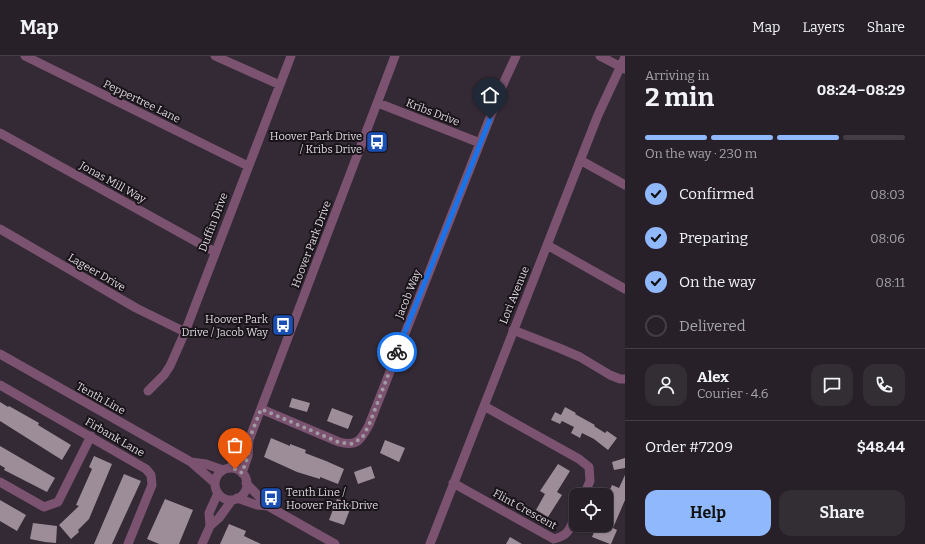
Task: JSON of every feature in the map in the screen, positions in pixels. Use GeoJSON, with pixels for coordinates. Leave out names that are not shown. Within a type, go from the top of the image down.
{"type":"FeatureCollection","features":[{"type":"Feature","properties":{"kind":"street","name":"Peppertree Lane"},"geometry":{"type":"LineString","coordinates":[[25,56],[248,166]]}},
{"type":"Feature","properties":{"kind":"street"},"geometry":{"type":"LineString","coordinates":[[215,56],[280,85]]}},
{"type":"Feature","properties":{"kind":"street","name":"Duffin Drive"},"geometry":{"type":"LineString","coordinates":[[148,391],[164,375],[170,366],[185,332],[291,56]]}},
{"type":"Feature","properties":{"kind":"street","name":"Hoover Park Drive"},"geometry":{"type":"LineString","coordinates":[[227,469],[249,440],[395,56]]}},
{"type":"Feature","properties":{"kind":"street","name":"Jacob Way"},"geometry":{"type":"LineString","coordinates":[[261,409],[338,442],[351,444],[362,438],[369,425],[480,143],[516,56]]}},
{"type":"Feature","properties":{"kind":"street"},"geometry":{"type":"LineString","coordinates":[[600,56],[623,68]]}},
{"type":"Feature","properties":{"kind":"street","name":"Lori Avenue"},"geometry":{"type":"LineString","coordinates":[[430,544],[598,115],[623,68],[625,57]]}},
{"type":"Feature","properties":{"kind":"street","name":"Kribs Drive"},"geometry":{"type":"LineString","coordinates":[[378,103],[480,143]]}},
{"type":"Feature","properties":{"kind":"street","name":"Jonas Mill Way"},"geometry":{"type":"LineString","coordinates":[[0,133],[215,252]]}},
{"type":"Feature","properties":{"kind":"street"},"geometry":{"type":"LineString","coordinates":[[580,160],[625,185]]}},
{"type":"Feature","properties":{"kind":"street","name":"Lageer Drive"},"geometry":{"type":"LineString","coordinates":[[0,229],[136,308],[185,332]]}},
{"type":"Feature","properties":{"kind":"street"},"geometry":{"type":"LineString","coordinates":[[547,245],[625,289]]}},
{"type":"Feature","properties":{"kind":"street"},"geometry":{"type":"LineString","coordinates":[[513,330],[573,354],[610,375],[620,379],[625,379]]}},
{"type":"Feature","properties":{"kind":"street","name":"Tenth Line"},"geometry":{"type":"LineString","coordinates":[[0,354],[191,462],[215,483]]}},
{"type":"Feature","properties":{"kind":"street","name":"Firbank Lane"},"geometry":{"type":"LineString","coordinates":[[0,385],[139,464],[151,475],[152,485],[128,544]]}},
{"type":"Feature","properties":{"kind":"street"},"geometry":{"type":"LineString","coordinates":[[484,406],[579,459],[589,467],[590,481],[587,488]]}},
{"type":"Feature","properties":{"kind":"street"},"geometry":{"type":"LineString","coordinates":[[0,482],[44,507],[58,502],[91,436]]}},
{"type":"Feature","properties":{"kind":"street","name":"Hoover Park Drive"},"geometry":{"type":"LineString","coordinates":[[242,473],[248,456],[249,440]]}},
{"type":"Feature","properties":{"kind":"street","name":"Tenth Line"},"geometry":{"type":"LineString","coordinates":[[191,462],[227,469]]}},
{"type":"Feature","properties":{"kind":"street"},"geometry":{"type":"LineString","coordinates":[[268,506],[257,505],[235,499],[226,499],[218,493],[215,483],[219,473],[227,469],[235,469],[242,473],[246,483],[268,506],[335,544]]}},
{"type":"Feature","properties":{"kind":"street"},"geometry":{"type":"LineString","coordinates":[[202,544],[210,526],[235,499],[244,492],[246,483]]}},
{"type":"Feature","properties":{"kind":"street","name":"Flint Crescent"},"geometry":{"type":"LineString","coordinates":[[453,483],[554,539],[564,536],[569,530]]}},
{"type":"Feature","properties":{"kind":"street"},"geometry":{"type":"LineString","coordinates":[[210,526],[209,513],[218,493]]}},
{"type":"Feature","properties":{"kind":"building"},"geometry":{"type":"Polygon","coordinates":[[[292,398],[310,403],[307,412],[289,407],[292,398]]]}},
{"type":"Feature","properties":{"kind":"building"},"geometry":{"type":"Polygon","coordinates":[[[0,402],[39,423],[38,425],[71,445],[62,460],[0,421],[0,402]]]}},
{"type":"Feature","properties":{"kind":"building"},"geometry":{"type":"Polygon","coordinates":[[[565,407],[595,425],[594,426],[605,433],[607,431],[617,438],[608,450],[594,439],[582,433],[580,438],[571,433],[574,427],[562,421],[560,424],[551,420],[555,412],[561,415],[565,407]]]}},
{"type":"Feature","properties":{"kind":"building"},"geometry":{"type":"Polygon","coordinates":[[[332,408],[353,416],[348,429],[327,421],[332,408]]]}},
{"type":"Feature","properties":{"kind":"building"},"geometry":{"type":"Polygon","coordinates":[[[271,438],[290,446],[290,444],[306,450],[305,453],[344,469],[338,484],[320,477],[320,479],[297,472],[264,457],[271,438]]]}},
{"type":"Feature","properties":{"kind":"building"},"geometry":{"type":"Polygon","coordinates":[[[385,440],[405,448],[399,462],[380,453],[385,440]]]}},
{"type":"Feature","properties":{"kind":"building"},"geometry":{"type":"Polygon","coordinates":[[[0,446],[55,478],[47,492],[4,470],[5,468],[0,465],[0,446]]]}},
{"type":"Feature","properties":{"kind":"building"},"geometry":{"type":"Polygon","coordinates":[[[94,456],[112,464],[89,519],[78,530],[79,532],[71,539],[59,525],[79,506],[76,505],[92,469],[89,467],[94,456]]]}},
{"type":"Feature","properties":{"kind":"building"},"geometry":{"type":"Polygon","coordinates":[[[625,458],[625,468],[614,470],[612,462],[625,458]]]}},
{"type":"Feature","properties":{"kind":"building"},"geometry":{"type":"Polygon","coordinates":[[[558,464],[570,471],[557,492],[562,495],[548,517],[536,510],[545,494],[540,491],[558,464]]]}},
{"type":"Feature","properties":{"kind":"building"},"geometry":{"type":"Polygon","coordinates":[[[371,466],[375,478],[358,484],[354,472],[371,466]]]}},
{"type":"Feature","properties":{"kind":"building"},"geometry":{"type":"Polygon","coordinates":[[[124,474],[141,481],[112,544],[94,544],[124,474]]]}},
{"type":"Feature","properties":{"kind":"building"},"geometry":{"type":"Polygon","coordinates":[[[625,475],[625,500],[613,528],[613,488],[611,488],[612,485],[619,488],[625,475]]]}},
{"type":"Feature","properties":{"kind":"building"},"geometry":{"type":"Polygon","coordinates":[[[165,499],[193,510],[179,544],[159,544],[147,539],[165,499]]]}},
{"type":"Feature","properties":{"kind":"building"},"geometry":{"type":"Polygon","coordinates":[[[337,499],[352,504],[344,525],[329,520],[337,499]]]}},
{"type":"Feature","properties":{"kind":"building"},"geometry":{"type":"Polygon","coordinates":[[[0,500],[26,515],[17,531],[0,521],[0,500]]]}},
{"type":"Feature","properties":{"kind":"building"},"geometry":{"type":"Polygon","coordinates":[[[33,523],[57,526],[56,543],[30,539],[33,523]]]}},
{"type":"Feature","properties":{"kind":"building"},"geometry":{"type":"Polygon","coordinates":[[[229,524],[246,531],[244,536],[261,544],[220,544],[229,524]]]}},
{"type":"Feature","properties":{"kind":"building"},"geometry":{"type":"Polygon","coordinates":[[[613,528],[617,530],[611,544],[592,537],[594,532],[613,532],[613,528]]]}},
{"type":"Feature","properties":{"kind":"building"},"geometry":{"type":"Polygon","coordinates":[[[510,537],[522,544],[506,544],[510,537]]]}},
{"type":"Feature","properties":{"kind":"way so far"},"geometry":{"type":"LineString","coordinates":[[235,469],[242,473],[248,456],[249,440],[261,409],[338,442],[351,444],[362,438],[369,425],[397,352]]}},
{"type":"Feature","properties":{"kind":"place","name":"Hoover Park Drive / Kribs Drive"},"geometry":{"type":"Point","coordinates":[377,142]}},
{"type":"Feature","properties":{"kind":"place","name":"Hoover Park Drive / Jacob Way"},"geometry":{"type":"Point","coordinates":[283,325]}},
{"type":"Feature","properties":{"kind":"place","name":"Tenth Line / Hoover Park Drive"},"geometry":{"type":"Point","coordinates":[271,498]}},
{"type":"Feature","properties":{"kind":"route"},"geometry":{"type":"LineString","coordinates":[[397,352],[490,119]]}}]}
